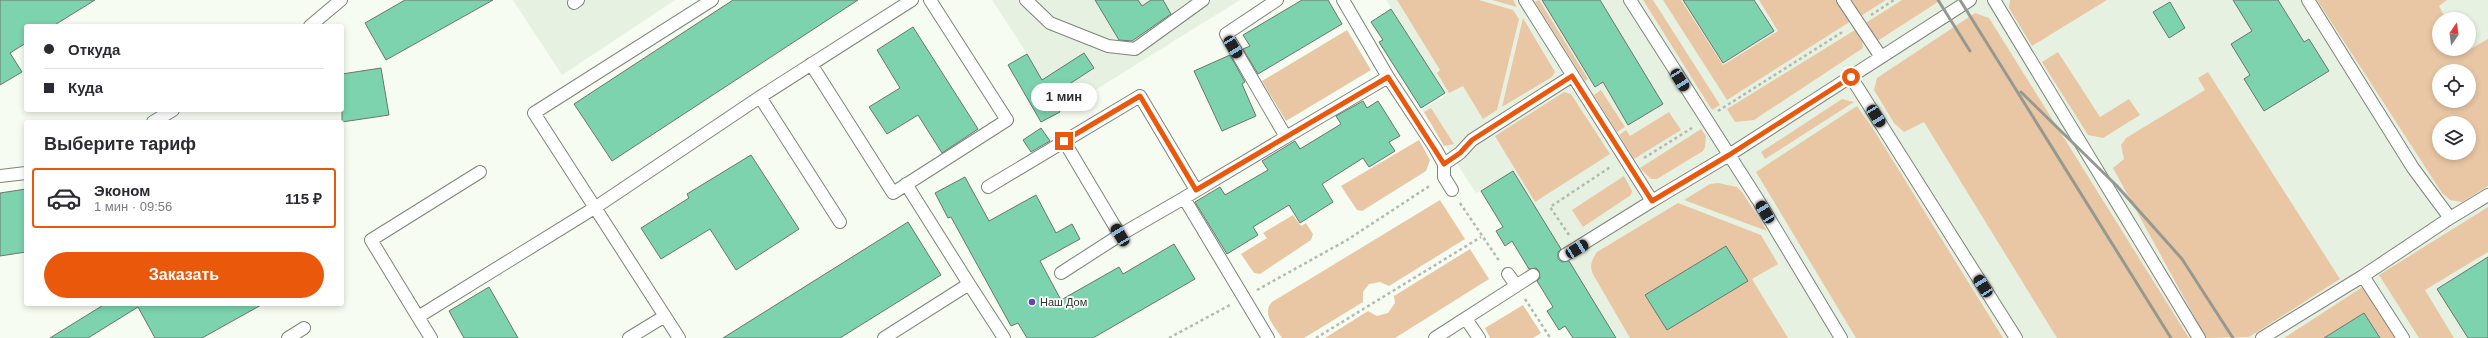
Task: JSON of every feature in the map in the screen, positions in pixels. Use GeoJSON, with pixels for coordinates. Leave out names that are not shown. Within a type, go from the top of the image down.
{"type":"FeatureCollection","features":[{"type":"Feature","properties":{"kind":"lane"},"geometry":{"type":"LineString","coordinates":[[312,24],[341,0]]}},
{"type":"Feature","properties":{"kind":"lane"},"geometry":{"type":"LineString","coordinates":[[679,338],[534,113],[712,0]]}},
{"type":"Feature","properties":{"kind":"lane"},"geometry":{"type":"LineString","coordinates":[[418,316],[596,207],[760,97],[912,0]]}},
{"type":"Feature","properties":{"kind":"lane"},"geometry":{"type":"LineString","coordinates":[[812,64],[893,193],[1007,120],[930,0]]}},
{"type":"Feature","properties":{"kind":"lane"},"geometry":{"type":"LineString","coordinates":[[1026,0],[1050,23],[1108,46],[1135,49],[1203,0]]}},
{"type":"Feature","properties":{"kind":"lane"},"geometry":{"type":"LineString","coordinates":[[1277,0],[1226,34],[1286,137]]}},
{"type":"Feature","properties":{"kind":"lane"},"geometry":{"type":"LineString","coordinates":[[1343,0],[1388,77],[1444,164],[1444,177],[1452,190]]}},
{"type":"Feature","properties":{"kind":"lane"},"geometry":{"type":"LineString","coordinates":[[1525,0],[1652,201]]}},
{"type":"Feature","properties":{"kind":"lane"},"geometry":{"type":"LineString","coordinates":[[1630,0],[1705,120],[1729,155],[1841,338]]}},
{"type":"Feature","properties":{"kind":"lane"},"geometry":{"type":"LineString","coordinates":[[1843,0],[1881,57]]}},
{"type":"Feature","properties":{"kind":"lane"},"geometry":{"type":"LineString","coordinates":[[1565,255],[1729,155],[1970,0]]}},
{"type":"Feature","properties":{"kind":"lane"},"geometry":{"type":"LineString","coordinates":[[1994,0],[2199,338]]}},
{"type":"Feature","properties":{"kind":"lane"},"geometry":{"type":"LineString","coordinates":[[2308,0],[2413,168],[2450,218]]}},
{"type":"Feature","properties":{"kind":"lane"},"geometry":{"type":"LineString","coordinates":[[1444,164],[1460,153],[1472,140],[1572,76]]}},
{"type":"Feature","properties":{"kind":"lane"},"geometry":{"type":"LineString","coordinates":[[1061,273],[1120,235],[1388,77]]}},
{"type":"Feature","properties":{"kind":"lane"},"geometry":{"type":"LineString","coordinates":[[1851,77],[2016,338]]}},
{"type":"Feature","properties":{"kind":"lane"},"geometry":{"type":"LineString","coordinates":[[988,187],[1140,96],[1196,190]]}},
{"type":"Feature","properties":{"kind":"lane"},"geometry":{"type":"LineString","coordinates":[[760,97],[840,222]]}},
{"type":"Feature","properties":{"kind":"lane"},"geometry":{"type":"LineString","coordinates":[[156,120],[170,112]]}},
{"type":"Feature","properties":{"kind":"lane"},"geometry":{"type":"LineString","coordinates":[[1064,141],[1120,235]]}},
{"type":"Feature","properties":{"kind":"lane"},"geometry":{"type":"LineString","coordinates":[[431,338],[371,240],[480,172]]}},
{"type":"Feature","properties":{"kind":"lane"},"geometry":{"type":"LineString","coordinates":[[0,176],[24,173]]}},
{"type":"Feature","properties":{"kind":"lane"},"geometry":{"type":"LineString","coordinates":[[906,184],[1004,338]]}},
{"type":"Feature","properties":{"kind":"lane"},"geometry":{"type":"LineString","coordinates":[[2262,338],[2363,276],[2450,218],[2488,195]]}},
{"type":"Feature","properties":{"kind":"lane"},"geometry":{"type":"LineString","coordinates":[[1184,198],[1268,338]]}},
{"type":"Feature","properties":{"kind":"lane"},"geometry":{"type":"LineString","coordinates":[[1508,274],[1516,285]]}},
{"type":"Feature","properties":{"kind":"lane"},"geometry":{"type":"LineString","coordinates":[[1435,338],[1533,275]]}},
{"type":"Feature","properties":{"kind":"lane"},"geometry":{"type":"LineString","coordinates":[[2363,276],[2403,338]]}},
{"type":"Feature","properties":{"kind":"lane"},"geometry":{"type":"LineString","coordinates":[[884,338],[969,284]]}},
{"type":"Feature","properties":{"kind":"lane"},"geometry":{"type":"LineString","coordinates":[[629,338],[665,316]]}},
{"type":"Feature","properties":{"kind":"lane"},"geometry":{"type":"LineString","coordinates":[[1466,319],[1479,338]]}},
{"type":"Feature","properties":{"kind":"lane"},"geometry":{"type":"LineString","coordinates":[[288,338],[304,328]]}},
{"type":"Feature","properties":{"kind":"path"},"geometry":{"type":"LineString","coordinates":[[1577,249],[1550,207],[1627,162],[1705,120],[1894,0]]}},
{"type":"Feature","properties":{"kind":"path"},"geometry":{"type":"LineString","coordinates":[[1169,338],[1347,240],[1444,177]]}},
{"type":"Feature","properties":{"kind":"path"},"geometry":{"type":"LineString","coordinates":[[1452,190],[1481,237],[1508,274]]}},
{"type":"Feature","properties":{"kind":"path"},"geometry":{"type":"LineString","coordinates":[[1316,338],[1481,237]]}},
{"type":"Feature","properties":{"kind":"path"},"geometry":{"type":"LineString","coordinates":[[1516,285],[1549,336],[1546,338]]}},
{"type":"Feature","properties":{"kind":"shaded area"},"geometry":{"type":"Polygon","coordinates":[[[513,0],[675,0],[562,75],[513,0]]]}},
{"type":"Feature","properties":{"kind":"shaded area"},"geometry":{"type":"Polygon","coordinates":[[[992,0],[1240,0],[1060,112],[1027,54],[992,0]]]}},
{"type":"Feature","properties":{"kind":"shaded area"},"geometry":{"type":"Polygon","coordinates":[[[1386,0],[2488,0],[2488,338],[1573,338],[1565,326],[1559,330],[1547,311],[1553,307],[1539,284],[1481,191],[1476,193],[1422,110],[1446,95],[1386,0]]]}},
{"type":"Feature","properties":{"kind":"shaded area"},"geometry":{"type":"Polygon","coordinates":[[[1397,0],[1479,0],[1513,10],[1519,19],[1497,110],[1483,119],[1463,86],[1449,93],[1437,73],[1440,70],[1397,0]]]}},
{"type":"Feature","properties":{"kind":"shaded area"},"geometry":{"type":"Polygon","coordinates":[[[1492,0],[1513,0],[1517,7],[1492,0]]]}},
{"type":"Feature","properties":{"kind":"shaded area"},"geometry":{"type":"Polygon","coordinates":[[[1539,0],[1588,79],[1585,81],[1535,2],[1539,0]]]}},
{"type":"Feature","properties":{"kind":"shaded area"},"geometry":{"type":"Polygon","coordinates":[[[1643,0],[1653,0],[1720,105],[1712,110],[1643,0]]]}},
{"type":"Feature","properties":{"kind":"shaded area"},"geometry":{"type":"Polygon","coordinates":[[[1663,0],[1681,0],[1723,65],[1778,31],[1759,0],[1837,0],[1851,21],[1727,100],[1663,0]]]}},
{"type":"Feature","properties":{"kind":"shaded area"},"geometry":{"type":"Polygon","coordinates":[[[1849,0],[1886,0],[1859,17],[1849,0]]]}},
{"type":"Feature","properties":{"kind":"shaded area"},"geometry":{"type":"Polygon","coordinates":[[[1902,0],[1941,0],[1879,40],[1875,39],[1864,24],[1902,0]]]}},
{"type":"Feature","properties":{"kind":"shaded area"},"geometry":{"type":"Polygon","coordinates":[[[2010,0],[2107,0],[2032,46],[2009,8],[2010,0]]]}},
{"type":"Feature","properties":{"kind":"shaded area"},"geometry":{"type":"Polygon","coordinates":[[[2317,0],[2447,0],[2439,6],[2442,12],[2432,12],[2432,56],[2476,56],[2476,46],[2488,39],[2488,186],[2462,202],[2450,200],[2442,193],[2317,0]]]}},
{"type":"Feature","properties":{"kind":"shaded area"},"geometry":{"type":"Polygon","coordinates":[[[1975,13],[1989,18],[2189,338],[2057,338],[1924,122],[1904,132],[1894,123],[1874,90],[1877,78],[1975,13]]]}},
{"type":"Feature","properties":{"kind":"shaded area"},"geometry":{"type":"Polygon","coordinates":[[[1523,18],[1555,72],[1552,77],[1502,107],[1523,18]]]}},
{"type":"Feature","properties":{"kind":"shaded area"},"geometry":{"type":"Polygon","coordinates":[[[1347,30],[1371,70],[1286,121],[1262,81],[1347,30]]]}},
{"type":"Feature","properties":{"kind":"shaded area"},"geometry":{"type":"Polygon","coordinates":[[[1855,30],[1862,41],[1863,48],[1754,120],[1735,122],[1727,109],[1855,30]]]}},
{"type":"Feature","properties":{"kind":"shaded area"},"geometry":{"type":"Polygon","coordinates":[[[2058,52],[2100,117],[2129,99],[2140,115],[2103,138],[2088,135],[2042,62],[2058,52]]]}},
{"type":"Feature","properties":{"kind":"shaded area"},"geometry":{"type":"Polygon","coordinates":[[[2208,72],[2340,279],[2249,337],[2206,338],[2113,168],[2124,159],[2121,145],[2126,138],[2205,90],[2198,78],[2208,72]]]}},
{"type":"Feature","properties":{"kind":"shaded area"},"geometry":{"type":"Polygon","coordinates":[[[1601,90],[1625,127],[1617,132],[1594,95],[1601,90]]]}},
{"type":"Feature","properties":{"kind":"shaded area"},"geometry":{"type":"Polygon","coordinates":[[[1564,92],[1571,94],[1610,154],[1535,202],[1495,136],[1564,92]]]}},
{"type":"Feature","properties":{"kind":"shaded area"},"geometry":{"type":"Polygon","coordinates":[[[1842,99],[1854,102],[1765,159],[1761,152],[1842,99]]]}},
{"type":"Feature","properties":{"kind":"shaded area"},"geometry":{"type":"Polygon","coordinates":[[[1857,106],[1877,135],[2003,338],[1856,338],[1756,172],[1857,106]]]}},
{"type":"Feature","properties":{"kind":"shaded area"},"geometry":{"type":"Polygon","coordinates":[[[1431,108],[1454,144],[1444,146],[1424,112],[1431,108]]]}},
{"type":"Feature","properties":{"kind":"shaded area"},"geometry":{"type":"Polygon","coordinates":[[[1669,112],[1681,130],[1634,159],[1619,135],[1626,130],[1630,136],[1669,112]]]}},
{"type":"Feature","properties":{"kind":"shaded area"},"geometry":{"type":"Polygon","coordinates":[[[1701,129],[1706,136],[1703,151],[1657,179],[1651,179],[1640,168],[1701,129]]]}},
{"type":"Feature","properties":{"kind":"shaded area"},"geometry":{"type":"Polygon","coordinates":[[[1419,140],[1430,160],[1426,171],[1362,211],[1357,210],[1341,186],[1419,140]]]}},
{"type":"Feature","properties":{"kind":"shaded area"},"geometry":{"type":"Polygon","coordinates":[[[1624,176],[1632,191],[1631,195],[1583,227],[1572,210],[1624,176]]]}},
{"type":"Feature","properties":{"kind":"shaded area"},"geometry":{"type":"Polygon","coordinates":[[[1718,183],[1737,187],[1742,192],[1767,231],[1684,200],[1710,184],[1718,183]]]}},
{"type":"Feature","properties":{"kind":"shaded area"},"geometry":{"type":"Polygon","coordinates":[[[1440,200],[1465,239],[1389,286],[1380,282],[1369,284],[1363,292],[1363,302],[1304,338],[1282,338],[1268,316],[1269,307],[1272,302],[1440,200]]]}},
{"type":"Feature","properties":{"kind":"shaded area"},"geometry":{"type":"Polygon","coordinates":[[[1678,203],[1761,235],[1778,264],[1752,279],[1788,338],[1630,338],[1592,273],[1591,264],[1597,252],[1678,203]],[[1726,246],[1645,295],[1667,330],[1747,281],[1726,246]]]}},
{"type":"Feature","properties":{"kind":"shaded area"},"geometry":{"type":"Polygon","coordinates":[[[2488,207],[2488,252],[2425,290],[2454,338],[2419,338],[2379,275],[2488,207]]]}},
{"type":"Feature","properties":{"kind":"shaded area"},"geometry":{"type":"Polygon","coordinates":[[[1293,215],[1301,226],[1306,223],[1313,234],[1311,240],[1260,274],[1254,273],[1241,254],[1267,238],[1263,233],[1293,215]]]}},
{"type":"Feature","properties":{"kind":"shaded area"},"geometry":{"type":"Polygon","coordinates":[[[1470,249],[1489,279],[1395,338],[1325,338],[1368,311],[1377,316],[1388,313],[1395,303],[1394,296],[1470,249]]]}},
{"type":"Feature","properties":{"kind":"shaded area"},"geometry":{"type":"Polygon","coordinates":[[[2364,286],[2404,338],[2380,338],[2364,313],[2324,338],[2284,338],[2364,286]]]}},
{"type":"Feature","properties":{"kind":"shaded area"},"geometry":{"type":"Polygon","coordinates":[[[1523,305],[1541,333],[1533,338],[1490,338],[1485,328],[1523,305]]]}},
{"type":"Feature","properties":{"kind":"building"},"geometry":{"type":"Polygon","coordinates":[[[0,0],[95,0],[56,24],[24,24],[24,44],[10,53],[22,72],[0,85],[0,0]]]}},
{"type":"Feature","properties":{"kind":"building"},"geometry":{"type":"Polygon","coordinates":[[[405,0],[493,0],[386,60],[365,23],[405,0]]]}},
{"type":"Feature","properties":{"kind":"building"},"geometry":{"type":"Polygon","coordinates":[[[733,0],[858,0],[612,161],[574,104],[733,0]]]}},
{"type":"Feature","properties":{"kind":"building"},"geometry":{"type":"Polygon","coordinates":[[[1095,0],[1138,0],[1142,6],[1151,0],[1163,0],[1171,14],[1132,41],[1119,40],[1095,0]]]}},
{"type":"Feature","properties":{"kind":"building"},"geometry":{"type":"Polygon","coordinates":[[[1302,0],[1328,0],[1342,24],[1258,74],[1243,49],[1250,46],[1243,35],[1302,0]]]}},
{"type":"Feature","properties":{"kind":"building"},"geometry":{"type":"Polygon","coordinates":[[[1542,0],[1600,0],[1663,104],[1628,125],[1603,82],[1595,87],[1542,0]]]}},
{"type":"Feature","properties":{"kind":"building"},"geometry":{"type":"Polygon","coordinates":[[[1683,0],[1754,0],[1774,31],[1723,63],[1683,0]]]}},
{"type":"Feature","properties":{"kind":"building"},"geometry":{"type":"Polygon","coordinates":[[[2233,0],[2278,0],[2304,42],[2309,39],[2329,71],[2264,111],[2244,79],[2250,75],[2231,44],[2252,31],[2233,0]]]}},
{"type":"Feature","properties":{"kind":"building"},"geometry":{"type":"Polygon","coordinates":[[[2170,2],[2185,28],[2169,38],[2153,12],[2170,2]]]}},
{"type":"Feature","properties":{"kind":"building"},"geometry":{"type":"Polygon","coordinates":[[[1391,9],[1445,93],[1421,108],[1379,42],[1383,40],[1371,22],[1391,9]]]}},
{"type":"Feature","properties":{"kind":"building"},"geometry":{"type":"Polygon","coordinates":[[[913,27],[978,129],[942,153],[918,115],[887,134],[869,107],[900,88],[877,50],[913,27]]]}},
{"type":"Feature","properties":{"kind":"building"},"geometry":{"type":"Polygon","coordinates":[[[1084,53],[1094,68],[1051,96],[1060,112],[1041,122],[1008,65],[1027,54],[1042,80],[1084,53]]]}},
{"type":"Feature","properties":{"kind":"building"},"geometry":{"type":"Polygon","coordinates":[[[1230,55],[1245,82],[1242,84],[1256,116],[1222,131],[1194,71],[1230,55]]]}},
{"type":"Feature","properties":{"kind":"building"},"geometry":{"type":"Polygon","coordinates":[[[381,68],[389,115],[344,122],[344,120],[342,120],[342,112],[344,112],[344,74],[381,68]]]}},
{"type":"Feature","properties":{"kind":"building"},"geometry":{"type":"Polygon","coordinates":[[[1363,101],[1367,108],[1378,101],[1400,136],[1389,142],[1395,151],[1369,167],[1363,158],[1322,184],[1333,202],[1300,223],[1289,205],[1253,227],[1258,235],[1227,254],[1195,202],[1220,187],[1225,195],[1268,170],[1262,161],[1295,141],[1300,149],[1341,124],[1336,116],[1363,101]]]}},
{"type":"Feature","properties":{"kind":"building"},"geometry":{"type":"Polygon","coordinates":[[[1041,128],[1050,141],[1031,152],[1023,140],[1041,128]]]}},
{"type":"Feature","properties":{"kind":"building"},"geometry":{"type":"Polygon","coordinates":[[[751,155],[799,229],[736,270],[710,229],[661,259],[641,228],[689,198],[687,194],[751,155]]]}},
{"type":"Feature","properties":{"kind":"building"},"geometry":{"type":"Polygon","coordinates":[[[1513,171],[1561,249],[1558,252],[1558,259],[1562,262],[1569,261],[1616,338],[1573,338],[1565,326],[1559,330],[1547,311],[1553,307],[1537,281],[1540,278],[1539,271],[1536,268],[1529,269],[1512,241],[1505,246],[1496,231],[1503,227],[1481,191],[1513,171]]]}},
{"type":"Feature","properties":{"kind":"building"},"geometry":{"type":"Polygon","coordinates":[[[965,177],[989,221],[1036,195],[1056,233],[1072,224],[1080,239],[1040,261],[1061,300],[1119,267],[1123,274],[1174,244],[1195,279],[1093,338],[1027,338],[1018,323],[1011,326],[951,217],[948,218],[935,193],[965,177]]]}},
{"type":"Feature","properties":{"kind":"building"},"geometry":{"type":"Polygon","coordinates":[[[24,189],[24,252],[0,256],[0,193],[24,189]]]}},
{"type":"Feature","properties":{"kind":"building"},"geometry":{"type":"Polygon","coordinates":[[[908,222],[941,275],[840,338],[723,338],[908,222]]]}},
{"type":"Feature","properties":{"kind":"building"},"geometry":{"type":"Polygon","coordinates":[[[1726,246],[1748,281],[1667,330],[1645,295],[1726,246]]]}},
{"type":"Feature","properties":{"kind":"building"},"geometry":{"type":"Polygon","coordinates":[[[2488,257],[2488,338],[2468,338],[2437,289],[2488,257]]]}},
{"type":"Feature","properties":{"kind":"building"},"geometry":{"type":"Polygon","coordinates":[[[489,287],[518,338],[464,338],[449,311],[489,287]]]}},
{"type":"Feature","properties":{"kind":"building"},"geometry":{"type":"Polygon","coordinates":[[[102,306],[259,306],[202,338],[155,338],[138,307],[88,338],[50,338],[102,306]]]}},
{"type":"Feature","properties":{"kind":"building"},"geometry":{"type":"Polygon","coordinates":[[[2364,313],[2380,338],[2324,338],[2364,313]]]}},
{"type":"Feature","properties":{"kind":"railway"},"geometry":{"type":"LineString","coordinates":[[1938,0],[1970,51]]}},
{"type":"Feature","properties":{"kind":"railway"},"geometry":{"type":"LineString","coordinates":[[1960,0],[2171,338]]}},
{"type":"Feature","properties":{"kind":"railway"},"geometry":{"type":"LineString","coordinates":[[2021,92],[2117,186],[2182,259],[2233,338]]}},
{"type":"Feature","properties":{"kind":"place","name":"Наш Дом"},"geometry":{"type":"Point","coordinates":[1032,302]}},
{"type":"Feature","properties":{"kind":"route"},"geometry":{"type":"LineString","coordinates":[[1064,141],[1140,96],[1196,190],[1388,77],[1444,164],[1460,153],[1472,140],[1572,76],[1652,201],[1729,155],[1851,77]]}}]}
